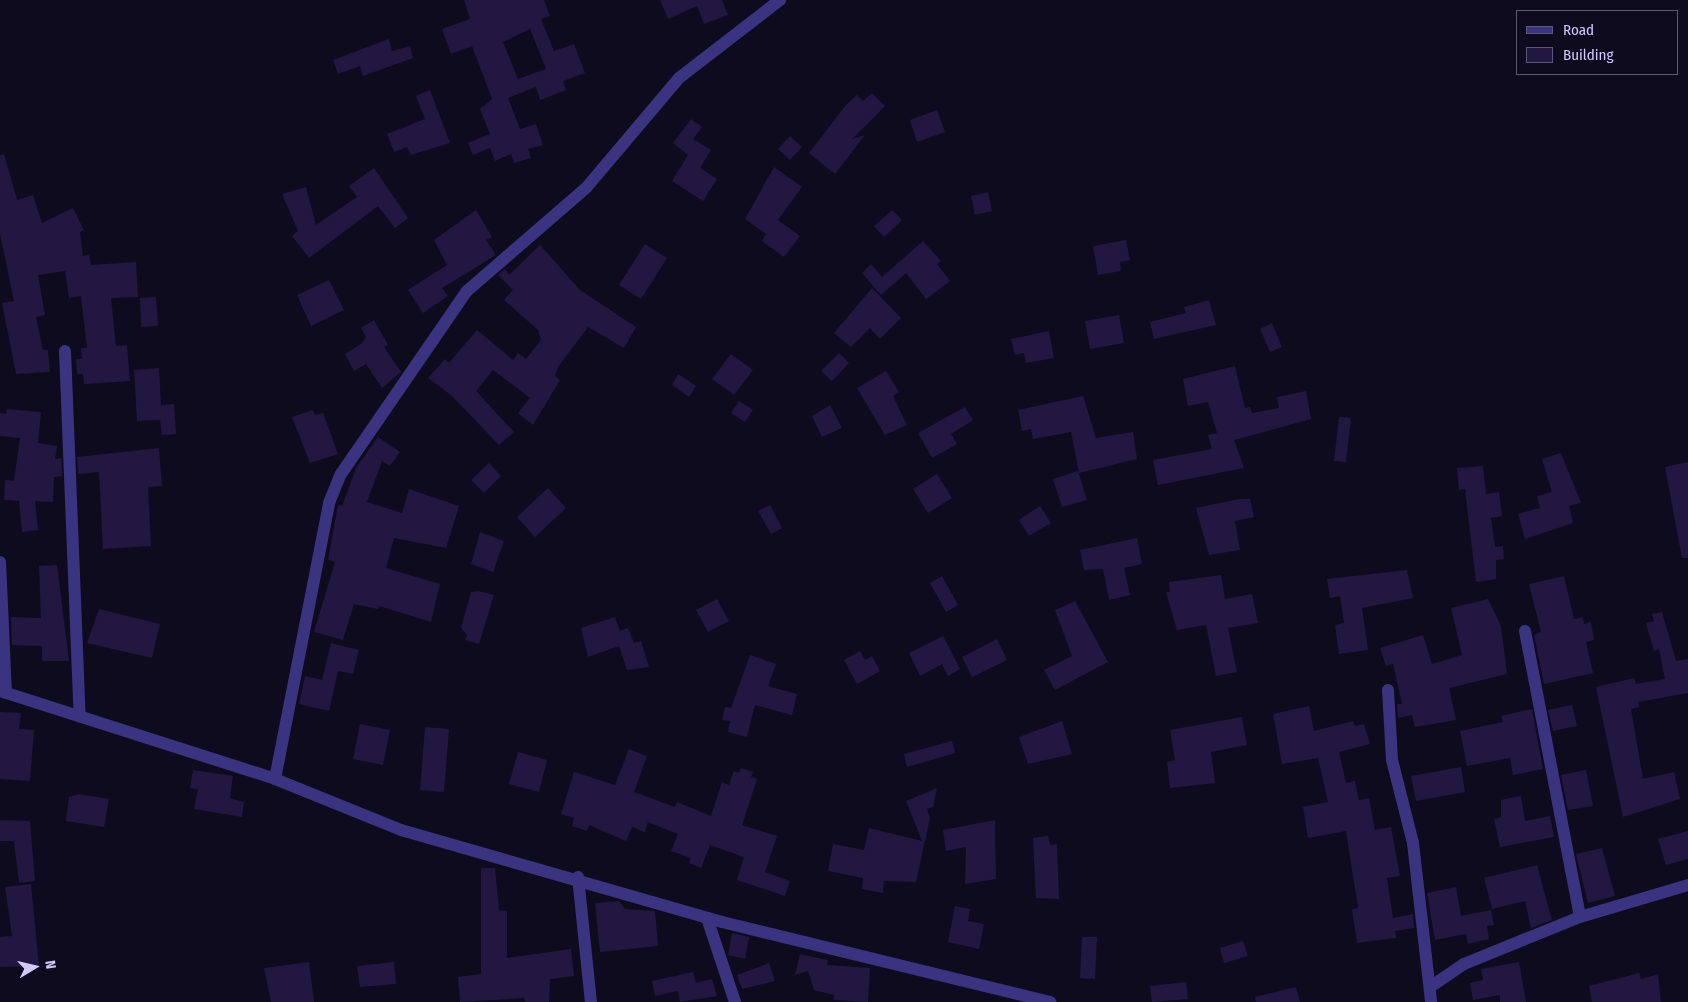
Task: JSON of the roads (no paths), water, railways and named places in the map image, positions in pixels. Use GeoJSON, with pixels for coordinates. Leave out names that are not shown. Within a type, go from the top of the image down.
{"type":"FeatureCollection","features":[{"type":"Feature","properties":{"kind":"street"},"geometry":{"type":"LineString","coordinates":[[276,779],[329,503],[341,474],[467,291],[586,188],[679,78],[780,0]]}},
{"type":"Feature","properties":{"kind":"street"},"geometry":{"type":"LineString","coordinates":[[65,351],[80,717]]}},
{"type":"Feature","properties":{"kind":"street"},"geometry":{"type":"LineString","coordinates":[[0,562],[3,692],[276,779],[401,830],[578,878],[707,918],[1050,1002]]}},
{"type":"Feature","properties":{"kind":"street"},"geometry":{"type":"LineString","coordinates":[[1524,631],[1580,917]]}},
{"type":"Feature","properties":{"kind":"street"},"geometry":{"type":"LineString","coordinates":[[1388,690],[1392,760],[1413,843],[1431,1002]]}},
{"type":"Feature","properties":{"kind":"street"},"geometry":{"type":"LineString","coordinates":[[578,878],[591,1002]]}},
{"type":"Feature","properties":{"kind":"street"},"geometry":{"type":"LineString","coordinates":[[1430,987],[1464,964],[1580,917],[1688,885]]}},
{"type":"Feature","properties":{"kind":"street"},"geometry":{"type":"LineString","coordinates":[[707,918],[735,1002]]}}]}
